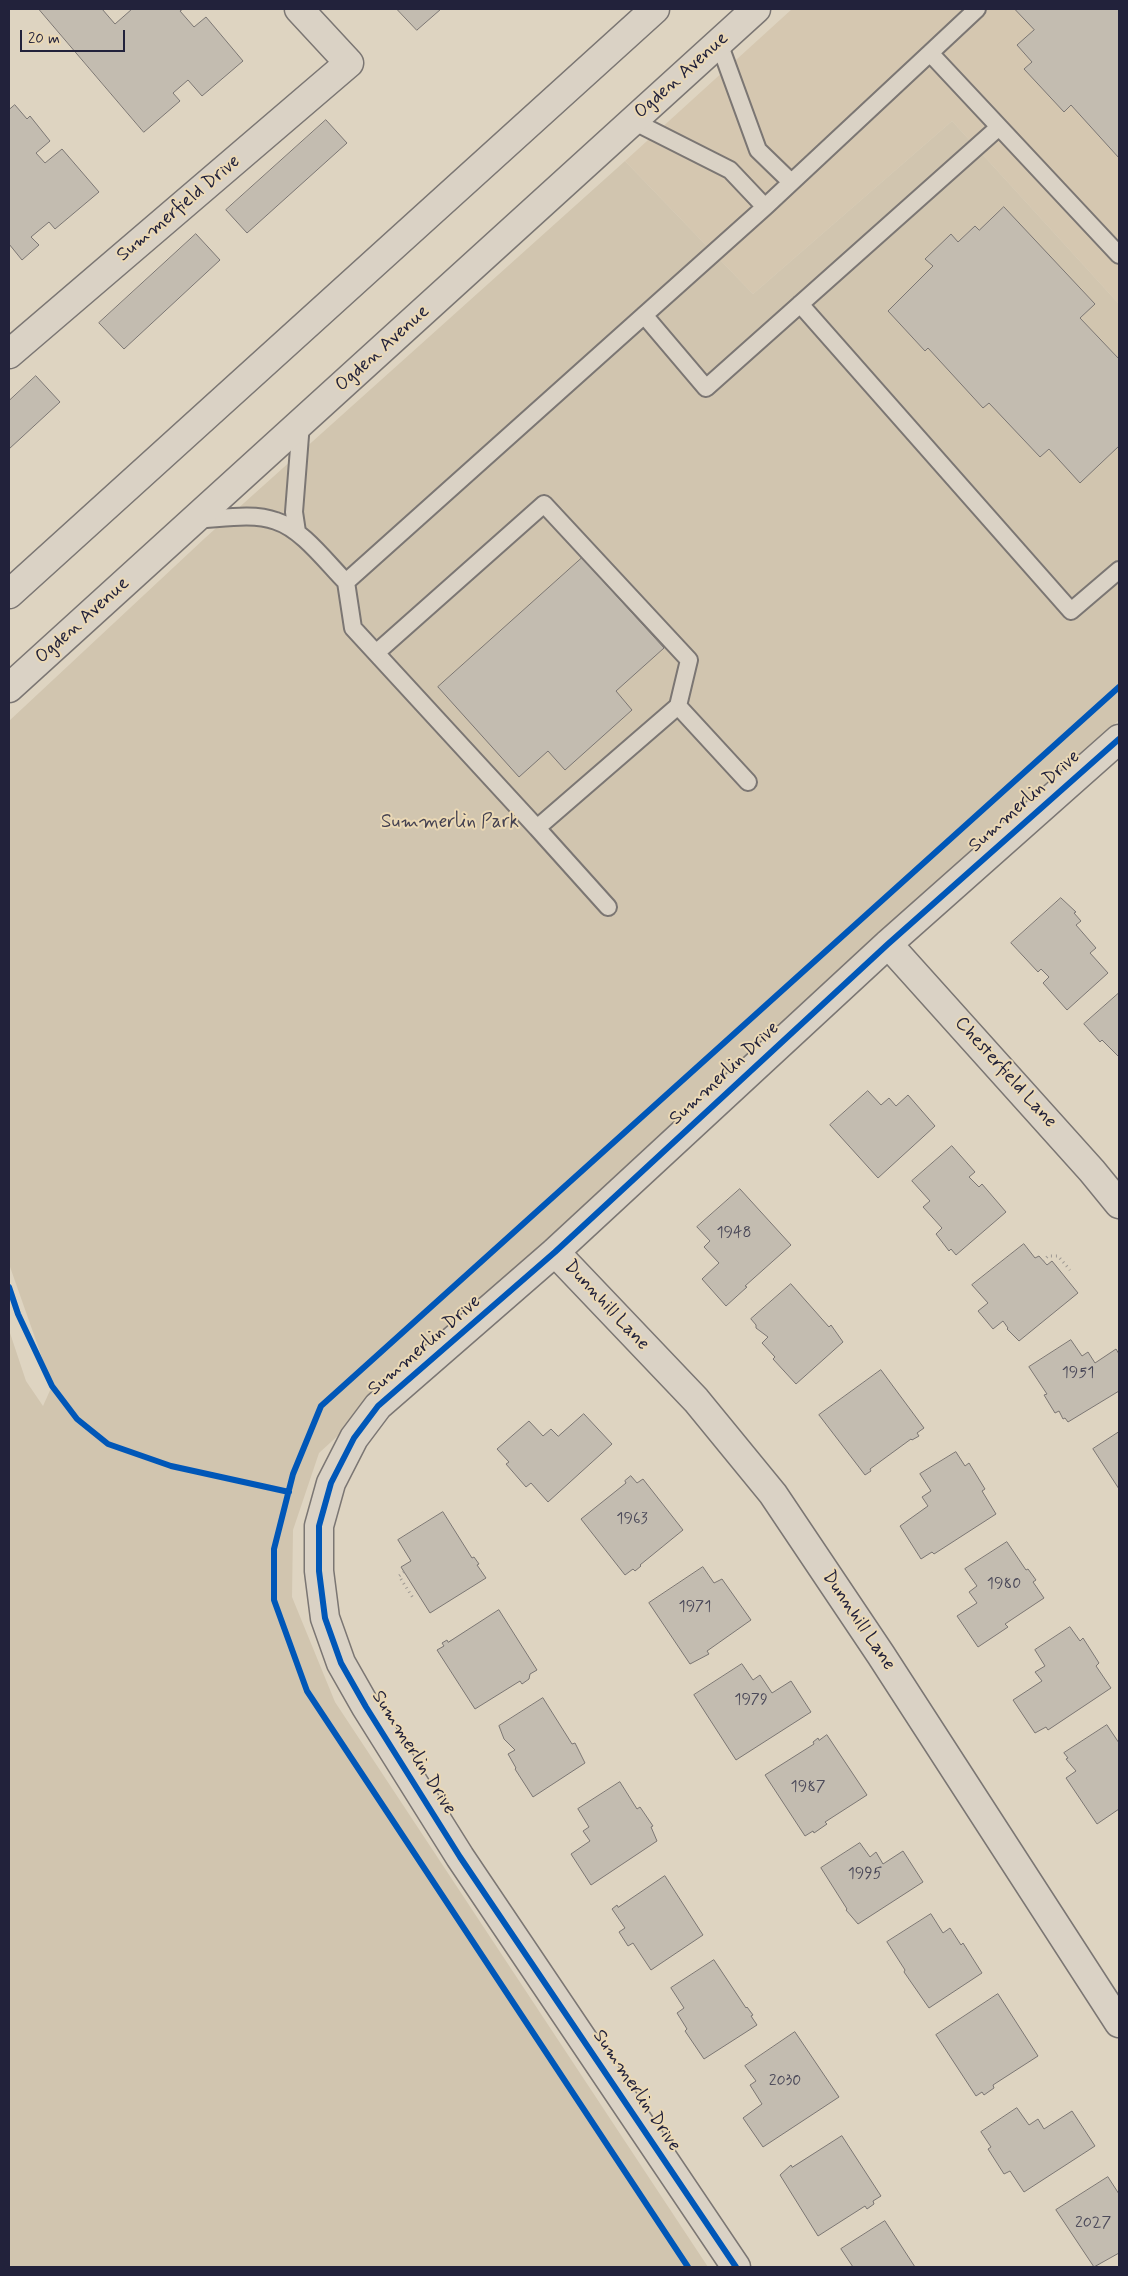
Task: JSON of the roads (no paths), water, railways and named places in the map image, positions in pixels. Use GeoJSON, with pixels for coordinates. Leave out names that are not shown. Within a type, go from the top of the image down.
{"type":"FeatureCollection","features":[{"type":"Feature","properties":{"kind":"street","name":"Summerfield Drive"},"geometry":{"type":"LineString","coordinates":[[9,354],[349,63],[298,9]]}},
{"type":"Feature","properties":{"kind":"street"},"geometry":{"type":"LineString","coordinates":[[9,594],[655,9]]}},
{"type":"Feature","properties":{"kind":"street","name":"Ogden Avenue"},"geometry":{"type":"LineString","coordinates":[[9,688],[756,9]]}},
{"type":"Feature","properties":{"kind":"street","name":"Summerlin Drive"},"geometry":{"type":"LineString","coordinates":[[736,2267],[460,1857],[341,1663],[325,1618],[319,1571],[320,1526],[331,1483],[354,1438],[378,1406],[555,1252],[888,944],[1119,739]]}},
{"type":"Feature","properties":{"kind":"street","name":"Chesterfield Lane"},"geometry":{"type":"LineString","coordinates":[[888,944],[1092,1171],[1119,1204]]}},
{"type":"Feature","properties":{"kind":"street","name":"Dunnhill Lane"},"geometry":{"type":"LineString","coordinates":[[555,1252],[696,1400],[774,1494],[881,1655],[1119,2023]]}},
{"type":"Feature","properties":{"kind":"lane"},"geometry":{"type":"LineString","coordinates":[[346,582],[765,207],[977,9]]}},
{"type":"Feature","properties":{"kind":"lane"},"geometry":{"type":"LineString","coordinates":[[719,43],[758,150],[790,182]]}},
{"type":"Feature","properties":{"kind":"lane"},"geometry":{"type":"LineString","coordinates":[[930,53],[1119,255]]}},
{"type":"Feature","properties":{"kind":"lane"},"geometry":{"type":"LineString","coordinates":[[633,121],[730,170],[765,207]]}},
{"type":"Feature","properties":{"kind":"lane"},"geometry":{"type":"LineString","coordinates":[[644,315],[706,388],[999,127]]}},
{"type":"Feature","properties":{"kind":"lane"},"geometry":{"type":"LineString","coordinates":[[800,304],[1071,612],[1119,570]]}},
{"type":"Feature","properties":{"kind":"lane"},"geometry":{"type":"LineString","coordinates":[[297,532],[294,512],[301,423]]}},
{"type":"Feature","properties":{"kind":"lane"},"geometry":{"type":"LineString","coordinates":[[376,654],[544,504],[689,660],[678,706],[537,828]]}},
{"type":"Feature","properties":{"kind":"lane"},"geometry":{"type":"LineString","coordinates":[[194,520],[254,518],[276,520],[297,532],[346,582],[353,628],[608,907]]}},
{"type":"Feature","properties":{"kind":"lane"},"geometry":{"type":"LineString","coordinates":[[678,706],[748,782]]}},
{"type":"Feature","properties":{"kind":"park label","name":"Summerlin Park"},"geometry":{"type":"Point","coordinates":[450,823]}}]}
